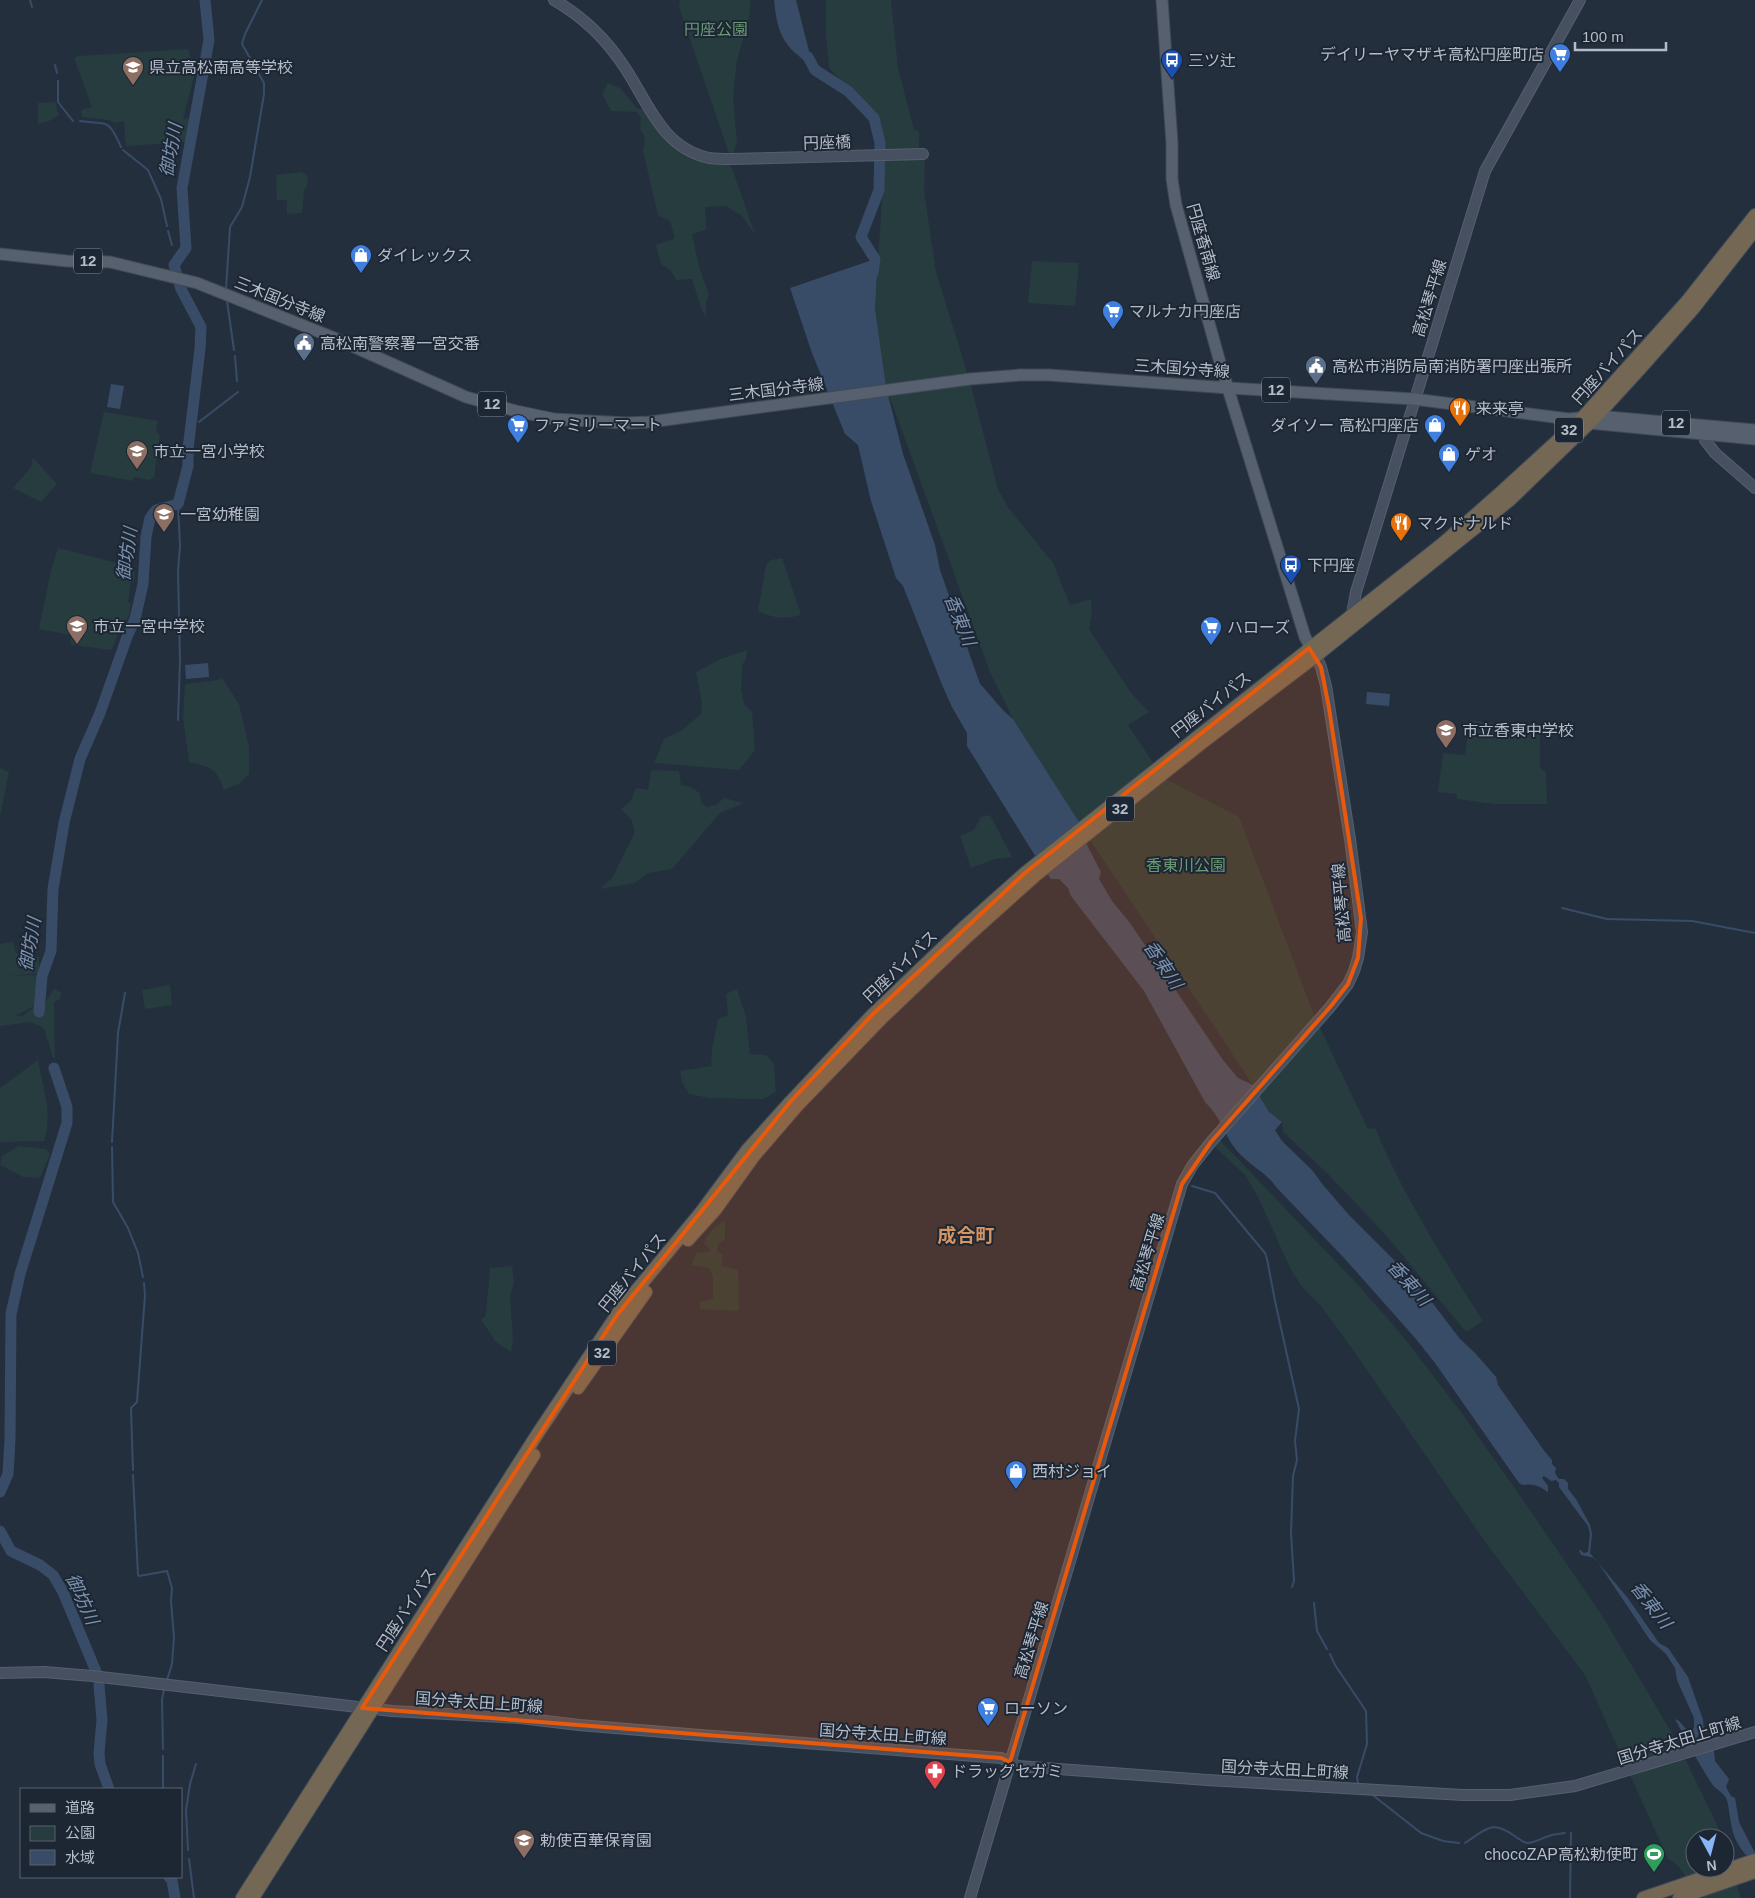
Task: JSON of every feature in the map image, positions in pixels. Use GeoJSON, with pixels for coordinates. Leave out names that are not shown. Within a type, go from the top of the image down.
{"type":"FeatureCollection","features":[{"type":"Feature","properties":{"kind":"highway","name":"円座バイパス"},"geometry":{"type":"LineString","coordinates":[[1589,419],[1687,301],[1755,214]]}},
{"type":"Feature","properties":{"kind":"highway","name":"円座バイパス"},"geometry":{"type":"LineString","coordinates":[[242,1898],[568,1402],[670,1261],[716,1209],[754,1156],[798,1106],[881,1019],[1034,872],[1354,618],[1589,419],[1694,308],[1755,230]]}},
{"type":"Feature","properties":{"kind":"highway","name":"円座バイパス"},"geometry":{"type":"LineString","coordinates":[[253,1898],[367,1708]]}},
{"type":"Feature","properties":{"kind":"highway"},"geometry":{"type":"LineString","coordinates":[[1643,1898],[1755,1861]]}},
{"type":"Feature","properties":{"kind":"highway"},"geometry":{"type":"LineString","coordinates":[[1652,1898],[1755,1861]]}},
{"type":"Feature","properties":{"kind":"highway"},"geometry":{"type":"LineString","coordinates":[[1679,1898],[1755,1872]]}},
{"type":"Feature","properties":{"kind":"highway"},"geometry":{"type":"LineString","coordinates":[[1690,1897],[1755,1876]]}},
{"type":"Feature","properties":{"kind":"main road","name":"円座橋"},"geometry":{"type":"LineString","coordinates":[[554,0],[581,18],[598,34],[622,62],[652,114],[666,133],[681,145],[699,154],[709,158],[732,159],[922,154]]}},
{"type":"Feature","properties":{"kind":"main road","name":"円座香南線"},"geometry":{"type":"LineString","coordinates":[[1162,0],[1174,193],[1228,388],[1294,603],[1312,652]]}},
{"type":"Feature","properties":{"kind":"main road","name":"高松琴平線"},"geometry":{"type":"LineString","coordinates":[[1354,618],[1356,592],[1485,171],[1580,0]]}},
{"type":"Feature","properties":{"kind":"main road","name":"三木国分寺線"},"geometry":{"type":"LineString","coordinates":[[0,254],[110,262],[207,286],[288,319],[466,398],[554,419],[626,423],[650,422],[970,379],[1049,375],[1414,399],[1569,419],[1589,419],[1704,430],[1755,439]]}},
{"type":"Feature","properties":{"kind":"main road","name":"三木国分寺線"},"geometry":{"type":"LineString","coordinates":[[1704,430],[1755,430]]}},
{"type":"Feature","properties":{"kind":"main road"},"geometry":{"type":"LineString","coordinates":[[1704,430],[1705,440],[1715,453],[1755,488]]}},
{"type":"Feature","properties":{"kind":"main road","name":"高松琴平線"},"geometry":{"type":"LineString","coordinates":[[970,1898],[1182,1184],[1192,1166],[1211,1142],[1348,984],[1358,958],[1362,932],[1351,847],[1327,691],[1321,667],[1312,652]]}},
{"type":"Feature","properties":{"kind":"main road","name":"国分寺太田上町線"},"geometry":{"type":"LineString","coordinates":[[0,1672],[44,1672],[92,1676],[367,1708],[520,1718],[579,1725],[1001,1758],[1018,1766],[1207,1780],[1492,1796],[1570,1787],[1627,1772],[1755,1732]]}},
{"type":"Feature","properties":{"kind":"highlighted area"},"geometry":{"type":"Polygon","coordinates":[[[1309,648],[1321,667],[1329,708],[1361,918],[1358,958],[1348,984],[1331,1006],[1211,1142],[1182,1184],[1010,1762],[1001,1758],[362,1708],[617,1315],[791,1101],[873,1014],[1026,872],[1309,648]]]}},
{"type":"Feature","properties":{"kind":"green space","name":"円座公園"},"geometry":{"type":"Polygon","coordinates":[[[680,0],[751,0],[749,19],[737,60],[733,97],[737,142],[731,159],[679,7],[680,0]]]}},
{"type":"Feature","properties":{"kind":"green space","name":"香東川公園"},"geometry":{"type":"Polygon","coordinates":[[[826,0],[891,0],[898,68],[914,130],[919,131],[919,157],[925,161],[924,191],[936,272],[968,375],[998,489],[1007,506],[1053,563],[1070,605],[1091,599],[1092,612],[1089,629],[1131,693],[1149,712],[1128,725],[1152,761],[1169,781],[1239,817],[1314,1015],[1368,1129],[1375,1128],[1398,1178],[1425,1227],[1483,1321],[1466,1332],[1385,1234],[1326,1172],[1283,1132],[1282,1122],[1269,1112],[1083,829],[1013,719],[990,672],[886,387],[875,308],[883,184],[882,144],[875,115],[829,68],[826,35],[826,0]]]}},
{"type":"Feature","properties":{"kind":"green space"},"geometry":{"type":"Polygon","coordinates":[[[188,49],[195,73],[183,119],[191,118],[186,142],[126,146],[124,121],[115,123],[109,120],[82,117],[81,110],[92,107],[74,58],[78,56],[188,49]]]}},
{"type":"Feature","properties":{"kind":"green space"},"geometry":{"type":"Polygon","coordinates":[[[608,83],[620,88],[638,109],[644,109],[657,129],[676,147],[726,163],[732,168],[755,234],[741,215],[726,206],[705,207],[706,230],[692,234],[699,267],[709,294],[706,302],[706,317],[701,308],[692,279],[676,280],[671,271],[661,264],[656,245],[675,238],[670,221],[658,215],[643,151],[645,139],[640,128],[641,118],[637,112],[611,111],[602,94],[608,83]]]}},
{"type":"Feature","properties":{"kind":"green space"},"geometry":{"type":"Polygon","coordinates":[[[55,102],[59,115],[49,121],[38,124],[38,103],[55,102]]]}},
{"type":"Feature","properties":{"kind":"green space"},"geometry":{"type":"Polygon","coordinates":[[[301,172],[307,175],[308,183],[304,191],[302,213],[287,214],[287,200],[277,200],[276,175],[301,172]]]}},
{"type":"Feature","properties":{"kind":"green space"},"geometry":{"type":"Polygon","coordinates":[[[1032,261],[1079,263],[1075,306],[1028,303],[1032,261]]]}},
{"type":"Feature","properties":{"kind":"green space"},"geometry":{"type":"Polygon","coordinates":[[[104,412],[158,421],[156,430],[160,435],[154,477],[150,480],[134,477],[133,481],[90,473],[104,412]]]}},
{"type":"Feature","properties":{"kind":"green space"},"geometry":{"type":"Polygon","coordinates":[[[33,458],[57,484],[41,502],[13,488],[31,467],[33,458]]]}},
{"type":"Feature","properties":{"kind":"green space"},"geometry":{"type":"Polygon","coordinates":[[[58,548],[133,567],[135,573],[134,582],[131,582],[128,602],[131,603],[129,616],[120,628],[112,650],[71,645],[71,635],[39,629],[51,570],[58,548]]]}},
{"type":"Feature","properties":{"kind":"green space"},"geometry":{"type":"Polygon","coordinates":[[[782,558],[801,615],[779,618],[758,611],[766,565],[771,560],[782,558]]]}},
{"type":"Feature","properties":{"kind":"green space"},"geometry":{"type":"Polygon","coordinates":[[[747,650],[746,659],[742,665],[741,689],[744,704],[752,712],[755,750],[739,770],[654,763],[664,739],[682,730],[701,714],[702,704],[696,672],[721,659],[747,650]]]}},
{"type":"Feature","properties":{"kind":"green space"},"geometry":{"type":"Polygon","coordinates":[[[222,678],[239,704],[249,747],[249,774],[240,783],[224,790],[218,777],[212,770],[203,765],[189,762],[183,717],[185,684],[222,678]]]}},
{"type":"Feature","properties":{"kind":"green space"},"geometry":{"type":"Polygon","coordinates":[[[1470,720],[1540,730],[1540,768],[1546,772],[1547,804],[1494,804],[1457,799],[1457,794],[1438,792],[1443,753],[1465,755],[1470,720]]]}},
{"type":"Feature","properties":{"kind":"green space"},"geometry":{"type":"Polygon","coordinates":[[[0,768],[9,772],[0,817],[0,768]]]}},
{"type":"Feature","properties":{"kind":"green space"},"geometry":{"type":"Polygon","coordinates":[[[651,770],[679,771],[681,785],[690,787],[700,793],[701,802],[707,807],[716,805],[724,798],[744,803],[720,813],[672,869],[648,873],[635,883],[600,889],[612,878],[635,832],[631,819],[621,809],[630,802],[636,788],[648,790],[651,770]]]}},
{"type":"Feature","properties":{"kind":"green space"},"geometry":{"type":"Polygon","coordinates":[[[990,815],[1012,857],[995,859],[971,868],[960,836],[974,830],[981,817],[990,815]]]}},
{"type":"Feature","properties":{"kind":"green space"},"geometry":{"type":"Polygon","coordinates":[[[13,942],[16,953],[39,957],[39,973],[8,976],[40,976],[38,1006],[32,1007],[16,1015],[23,1016],[33,1008],[43,1006],[54,989],[61,993],[60,999],[54,1002],[55,1058],[53,1058],[44,1028],[30,1022],[0,1026],[0,944],[13,942]]]}},
{"type":"Feature","properties":{"kind":"green space"},"geometry":{"type":"Polygon","coordinates":[[[170,985],[172,1005],[145,1009],[142,990],[170,985]]]}},
{"type":"Feature","properties":{"kind":"green space"},"geometry":{"type":"Polygon","coordinates":[[[737,989],[746,1017],[750,1054],[766,1055],[774,1064],[776,1092],[763,1099],[709,1098],[689,1094],[682,1082],[680,1071],[711,1066],[712,1049],[718,1019],[728,1015],[726,994],[737,989]]]}},
{"type":"Feature","properties":{"kind":"green space"},"geometry":{"type":"Polygon","coordinates":[[[38,1060],[48,1120],[44,1141],[0,1142],[0,1088],[38,1060]]]}},
{"type":"Feature","properties":{"kind":"green space"},"geometry":{"type":"Polygon","coordinates":[[[1220,1140],[1358,1285],[1401,1334],[1461,1412],[1601,1614],[1676,1740],[1719,1828],[1685,1828],[1685,1876],[1678,1866],[1668,1859],[1585,1675],[1486,1543],[1351,1347],[1320,1305],[1303,1288],[1291,1270],[1259,1199],[1245,1175],[1214,1146],[1220,1140]]]}},
{"type":"Feature","properties":{"kind":"green space"},"geometry":{"type":"Polygon","coordinates":[[[19,1146],[46,1149],[50,1154],[40,1178],[23,1177],[0,1165],[2,1156],[19,1146]]]}},
{"type":"Feature","properties":{"kind":"green space"},"geometry":{"type":"Polygon","coordinates":[[[725,1221],[725,1239],[718,1244],[717,1252],[723,1254],[721,1266],[738,1270],[739,1311],[700,1309],[700,1302],[713,1299],[713,1277],[709,1268],[692,1265],[696,1253],[711,1251],[704,1243],[712,1230],[725,1221]]]}},
{"type":"Feature","properties":{"kind":"green space"},"geometry":{"type":"Polygon","coordinates":[[[512,1266],[514,1282],[510,1297],[513,1339],[511,1352],[496,1342],[481,1320],[486,1315],[490,1268],[512,1266]]]}},
{"type":"Feature","properties":{"kind":"green space"},"geometry":{"type":"Polygon","coordinates":[[[1686,1878],[1735,1878],[1741,1898],[1696,1898],[1686,1878]]]}},
{"type":"Feature","properties":{"kind":"water"},"geometry":{"type":"Polygon","coordinates":[[[774,0],[796,0],[812,63],[818,70],[814,72],[783,38],[778,26],[774,0]]]}},
{"type":"Feature","properties":{"kind":"water"},"geometry":{"type":"Polygon","coordinates":[[[878,258],[875,308],[886,387],[903,454],[935,545],[940,570],[980,684],[1013,719],[1079,822],[1088,847],[1101,872],[1099,879],[1112,901],[1130,923],[1223,1060],[1238,1078],[1253,1085],[1269,1112],[1282,1122],[1275,1130],[1282,1141],[1312,1170],[1349,1215],[1418,1284],[1460,1339],[1496,1377],[1498,1385],[1552,1460],[1552,1464],[1556,1468],[1555,1473],[1559,1479],[1564,1479],[1568,1483],[1568,1489],[1576,1499],[1590,1525],[1592,1534],[1590,1553],[1594,1558],[1581,1555],[1579,1550],[1584,1553],[1588,1552],[1590,1534],[1588,1526],[1559,1487],[1559,1483],[1556,1480],[1551,1481],[1544,1476],[1542,1478],[1548,1486],[1548,1492],[1530,1484],[1523,1485],[1519,1483],[1416,1339],[1345,1259],[1272,1182],[1237,1151],[1215,1114],[1205,1102],[1144,991],[1071,896],[1068,888],[1059,879],[1051,879],[967,746],[967,733],[943,687],[903,586],[896,578],[871,501],[858,445],[845,434],[812,353],[790,288],[878,258]]]}},
{"type":"Feature","properties":{"kind":"water"},"geometry":{"type":"Polygon","coordinates":[[[111,384],[124,386],[120,409],[107,407],[111,384]]]}},
{"type":"Feature","properties":{"kind":"water"},"geometry":{"type":"Polygon","coordinates":[[[208,663],[209,677],[186,679],[185,665],[208,663]]]}},
{"type":"Feature","properties":{"kind":"water"},"geometry":{"type":"Polygon","coordinates":[[[1367,692],[1390,694],[1389,706],[1366,704],[1367,692]]]}},
{"type":"Feature","properties":{"kind":"water"},"geometry":{"type":"Polygon","coordinates":[[[1598,1563],[1627,1597],[1659,1643],[1668,1648],[1688,1677],[1703,1720],[1704,1730],[1697,1738],[1714,1751],[1715,1761],[1729,1779],[1726,1787],[1731,1796],[1735,1798],[1739,1822],[1755,1853],[1755,1866],[1741,1849],[1735,1838],[1735,1828],[1732,1828],[1726,1797],[1712,1784],[1675,1719],[1689,1732],[1694,1728],[1694,1718],[1677,1680],[1675,1668],[1666,1654],[1650,1640],[1598,1563]]]}},
{"type":"Feature","properties":{"kind":"waterway"},"geometry":{"type":"LineString","coordinates":[[30,0],[32,7]]}},
{"type":"Feature","properties":{"kind":"waterway","name":"御坊川"},"geometry":{"type":"LineString","coordinates":[[39,1012],[42,976],[51,951],[53,889],[64,823],[80,759],[100,713],[135,619],[143,584],[146,537],[150,518],[156,510],[178,504],[188,466],[188,449],[201,327],[181,289],[174,265],[186,248],[182,188],[209,40],[205,0]]}},
{"type":"Feature","properties":{"kind":"waterway"},"geometry":{"type":"LineString","coordinates":[[226,289],[230,227],[242,207],[250,177],[264,94],[264,83],[242,44],[262,0]]}},
{"type":"Feature","properties":{"kind":"waterway","name":"香東川"},"geometry":{"type":"LineString","coordinates":[[808,57],[815,70],[848,91],[874,118],[880,143],[879,190],[861,237],[875,259],[873,273]]}},
{"type":"Feature","properties":{"kind":"waterway"},"geometry":{"type":"LineString","coordinates":[[55,65],[57,73]]}},
{"type":"Feature","properties":{"kind":"waterway"},"geometry":{"type":"LineString","coordinates":[[58,81],[58,102],[73,121]]}},
{"type":"Feature","properties":{"kind":"waterway"},"geometry":{"type":"LineString","coordinates":[[80,121],[102,123],[110,127],[121,147]]}},
{"type":"Feature","properties":{"kind":"waterway"},"geometry":{"type":"LineString","coordinates":[[123,150],[148,170],[161,199],[167,226]]}},
{"type":"Feature","properties":{"kind":"waterway"},"geometry":{"type":"LineString","coordinates":[[168,231],[172,245]]}},
{"type":"Feature","properties":{"kind":"waterway"},"geometry":{"type":"LineString","coordinates":[[227,301],[234,350]]}},
{"type":"Feature","properties":{"kind":"waterway"},"geometry":{"type":"LineString","coordinates":[[235,356],[237,381]]}},
{"type":"Feature","properties":{"kind":"waterway"},"geometry":{"type":"LineString","coordinates":[[199,422],[238,392]]}},
{"type":"Feature","properties":{"kind":"waterway"},"geometry":{"type":"LineString","coordinates":[[178,504],[180,661],[178,720]]}},
{"type":"Feature","properties":{"kind":"waterway"},"geometry":{"type":"LineString","coordinates":[[1562,908],[1607,919],[1692,921],[1755,933]]}},
{"type":"Feature","properties":{"kind":"waterway"},"geometry":{"type":"LineString","coordinates":[[112,1142],[118,1033],[125,993]]}},
{"type":"Feature","properties":{"kind":"waterway","name":"御坊川"},"geometry":{"type":"LineString","coordinates":[[0,1492],[8,1474],[11,1314],[20,1274],[67,1123],[67,1107],[54,1068]]}},
{"type":"Feature","properties":{"kind":"waterway"},"geometry":{"type":"LineString","coordinates":[[112,1147],[113,1202],[128,1228],[138,1253],[143,1277]]}},
{"type":"Feature","properties":{"kind":"waterway"},"geometry":{"type":"LineString","coordinates":[[1192,1186],[1215,1193],[1265,1253],[1267,1259],[1299,1409],[1295,1441],[1297,1460],[1293,1476],[1291,1533],[1294,1581],[1292,1587]]}},
{"type":"Feature","properties":{"kind":"waterway"},"geometry":{"type":"LineString","coordinates":[[133,1470],[131,1408],[137,1402],[145,1295],[144,1283]]}},
{"type":"Feature","properties":{"kind":"waterway"},"geometry":{"type":"LineString","coordinates":[[133,1475],[138,1575],[167,1571],[172,1588],[171,1601],[174,1637],[172,1664],[167,1680]]}},
{"type":"Feature","properties":{"kind":"waterway","name":"御坊川"},"geometry":{"type":"LineString","coordinates":[[0,1531],[11,1551],[40,1565],[53,1575],[63,1592],[97,1674]]}},
{"type":"Feature","properties":{"kind":"waterway"},"geometry":{"type":"LineString","coordinates":[[1314,1603],[1317,1631],[1327,1649]]}},
{"type":"Feature","properties":{"kind":"waterway"},"geometry":{"type":"LineString","coordinates":[[1330,1654],[1335,1665],[1366,1711],[1367,1744],[1357,1777],[1358,1784]]}},
{"type":"Feature","properties":{"kind":"waterway","name":"御坊川"},"geometry":{"type":"LineString","coordinates":[[99,1685],[102,1720],[100,1764],[109,1788]]}},
{"type":"Feature","properties":{"kind":"waterway"},"geometry":{"type":"LineString","coordinates":[[163,1749],[162,1700],[164,1689]]}},
{"type":"Feature","properties":{"kind":"waterway"},"geometry":{"type":"LineString","coordinates":[[163,1756],[163,1788]]}},
{"type":"Feature","properties":{"kind":"waterway"},"geometry":{"type":"LineString","coordinates":[[188,1850],[186,1810],[190,1784],[196,1764]]}},
{"type":"Feature","properties":{"kind":"waterway"},"geometry":{"type":"LineString","coordinates":[[1374,1796],[1421,1833],[1443,1841],[1459,1843]]}},
{"type":"Feature","properties":{"kind":"waterway"},"geometry":{"type":"LineString","coordinates":[[1465,1843],[1488,1828],[1493,1827],[1505,1830],[1527,1843],[1551,1835],[1565,1833]]}},
{"type":"Feature","properties":{"kind":"waterway"},"geometry":{"type":"LineString","coordinates":[[1570,1898],[1571,1833]]}},
{"type":"Feature","properties":{"kind":"waterway"},"geometry":{"type":"LineString","coordinates":[[189,1859],[194,1898]]}},
{"type":"Feature","properties":{"kind":"waterway","name":"御坊川"},"geometry":{"type":"LineString","coordinates":[[170,1878],[175,1898]]}},
{"type":"Feature","properties":{"kind":"place","name":"デイリーヤマザキ高松円座町店"},"geometry":{"type":"Point","coordinates":[1560,73]}},
{"type":"Feature","properties":{"kind":"place","name":"三ツ辻"},"geometry":{"type":"Point","coordinates":[1172,79]}},
{"type":"Feature","properties":{"kind":"place","name":"県立高松南高等学校"},"geometry":{"type":"Point","coordinates":[133,86]}},
{"type":"Feature","properties":{"kind":"place","name":"ダイレックス"},"geometry":{"type":"Point","coordinates":[361,274]}},
{"type":"Feature","properties":{"kind":"place","name":"マルナカ円座店"},"geometry":{"type":"Point","coordinates":[1113,330]}},
{"type":"Feature","properties":{"kind":"place","name":"高松南警察署一宮交番"},"geometry":{"type":"Point","coordinates":[304,362]}},
{"type":"Feature","properties":{"kind":"place","name":"高松市消防局南消防署円座出張所"},"geometry":{"type":"Point","coordinates":[1316,385]}},
{"type":"Feature","properties":{"kind":"place","name":"来来亭"},"geometry":{"type":"Point","coordinates":[1460,427]}},
{"type":"Feature","properties":{"kind":"place","name":"ファミリーマート"},"geometry":{"type":"Point","coordinates":[518,444]}},
{"type":"Feature","properties":{"kind":"place","name":"ダイソー 高松円座店"},"geometry":{"type":"Point","coordinates":[1435,444]}},
{"type":"Feature","properties":{"kind":"place","name":"市立一宮小学校"},"geometry":{"type":"Point","coordinates":[137,470]}},
{"type":"Feature","properties":{"kind":"place","name":"ゲオ"},"geometry":{"type":"Point","coordinates":[1449,473]}},
{"type":"Feature","properties":{"kind":"place","name":"一宮幼稚園"},"geometry":{"type":"Point","coordinates":[164,533]}},
{"type":"Feature","properties":{"kind":"place","name":"マクドナルド"},"geometry":{"type":"Point","coordinates":[1401,542]}},
{"type":"Feature","properties":{"kind":"place","name":"下円座"},"geometry":{"type":"Point","coordinates":[1291,584]}},
{"type":"Feature","properties":{"kind":"place","name":"市立一宮中学校"},"geometry":{"type":"Point","coordinates":[77,645]}},
{"type":"Feature","properties":{"kind":"place","name":"ハローズ"},"geometry":{"type":"Point","coordinates":[1211,646]}},
{"type":"Feature","properties":{"kind":"place","name":"市立香東中学校"},"geometry":{"type":"Point","coordinates":[1446,749]}},
{"type":"Feature","properties":{"kind":"place","name":"西村ジョイ"},"geometry":{"type":"Point","coordinates":[1016,1490]}},
{"type":"Feature","properties":{"kind":"place","name":"ローソン"},"geometry":{"type":"Point","coordinates":[988,1727]}},
{"type":"Feature","properties":{"kind":"place","name":"ドラッグセガミ"},"geometry":{"type":"Point","coordinates":[935,1790]}},
{"type":"Feature","properties":{"kind":"place","name":"勅使百華保育園"},"geometry":{"type":"Point","coordinates":[524,1859]}},
{"type":"Feature","properties":{"kind":"place","name":"chocoZAP高松勅使町"},"geometry":{"type":"Point","coordinates":[1654,1873]}},
{"type":"Feature","properties":{"kind":"district","name":"成合町"},"geometry":{"type":"Point","coordinates":[966,1235]}}]}
